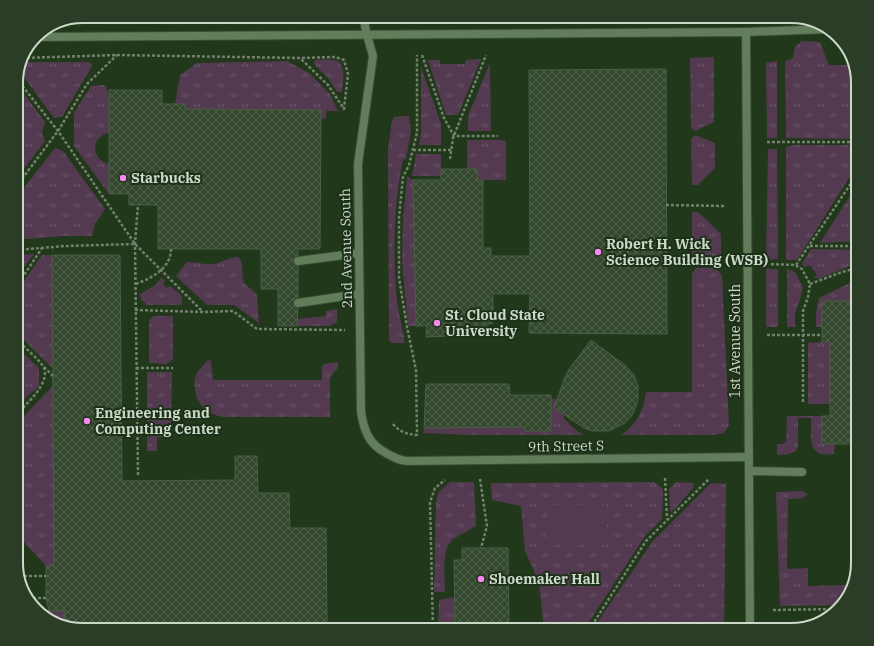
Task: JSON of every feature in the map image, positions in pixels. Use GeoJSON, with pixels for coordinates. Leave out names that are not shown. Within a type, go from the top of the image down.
{"type":"FeatureCollection","features":[{"type":"Feature","properties":{"kind":"street","name":"2nd Avenue South"},"geometry":{"type":"LineString","coordinates":[[364,23],[373,56],[358,164],[361,412],[363,426],[369,438],[376,448],[386,453]]}},
{"type":"Feature","properties":{"kind":"street"},"geometry":{"type":"LineString","coordinates":[[45,37],[746,32],[818,29]]}},
{"type":"Feature","properties":{"kind":"street","name":"1st Avenue South"},"geometry":{"type":"LineString","coordinates":[[746,32],[750,623]]}},
{"type":"Feature","properties":{"kind":"street"},"geometry":{"type":"LineString","coordinates":[[298,261],[359,253]]}},
{"type":"Feature","properties":{"kind":"street"},"geometry":{"type":"LineString","coordinates":[[298,303],[359,294]]}},
{"type":"Feature","properties":{"kind":"street","name":"9th Street S"},"geometry":{"type":"LineString","coordinates":[[386,453],[398,460],[407,461],[748,457]]}},
{"type":"Feature","properties":{"kind":"street"},"geometry":{"type":"LineString","coordinates":[[749,471],[802,472]]}},
{"type":"Feature","properties":{"kind":"path"},"geometry":{"type":"LineString","coordinates":[[28,58],[117,55],[300,58],[335,57],[344,60],[348,74],[344,109],[328,85],[300,58]]}},
{"type":"Feature","properties":{"kind":"path"},"geometry":{"type":"LineString","coordinates":[[23,178],[58,131],[87,84],[117,55]]}},
{"type":"Feature","properties":{"kind":"path"},"geometry":{"type":"LineString","coordinates":[[393,424],[398,430],[405,434],[417,435],[416,370],[399,278],[399,217],[403,177],[409,166],[418,124],[417,55]]}},
{"type":"Feature","properties":{"kind":"path"},"geometry":{"type":"LineString","coordinates":[[422,55],[444,118],[454,136]]}},
{"type":"Feature","properties":{"kind":"path"},"geometry":{"type":"LineString","coordinates":[[450,159],[454,136],[486,55]]}},
{"type":"Feature","properties":{"kind":"path"},"geometry":{"type":"LineString","coordinates":[[23,87],[58,131],[135,244],[203,312]]}},
{"type":"Feature","properties":{"kind":"path"},"geometry":{"type":"LineString","coordinates":[[454,136],[498,136]]}},
{"type":"Feature","properties":{"kind":"path"},"geometry":{"type":"LineString","coordinates":[[767,142],[851,142]]}},
{"type":"Feature","properties":{"kind":"path"},"geometry":{"type":"LineString","coordinates":[[413,150],[451,150]]}},
{"type":"Feature","properties":{"kind":"path"},"geometry":{"type":"LineString","coordinates":[[796,265],[851,184]]}},
{"type":"Feature","properties":{"kind":"path"},"geometry":{"type":"LineString","coordinates":[[666,205],[725,206]]}},
{"type":"Feature","properties":{"kind":"path"},"geometry":{"type":"LineString","coordinates":[[138,206],[135,244],[138,475]]}},
{"type":"Feature","properties":{"kind":"path"},"geometry":{"type":"LineString","coordinates":[[23,249],[135,244]]}},
{"type":"Feature","properties":{"kind":"path"},"geometry":{"type":"LineString","coordinates":[[810,246],[851,246]]}},
{"type":"Feature","properties":{"kind":"path"},"geometry":{"type":"LineString","coordinates":[[23,276],[42,248]]}},
{"type":"Feature","properties":{"kind":"path"},"geometry":{"type":"LineString","coordinates":[[135,284],[146,280],[161,271],[171,256],[171,249]]}},
{"type":"Feature","properties":{"kind":"path"},"geometry":{"type":"LineString","coordinates":[[766,264],[796,265],[802,269],[810,284],[808,297],[803,311],[803,404]]}},
{"type":"Feature","properties":{"kind":"path"},"geometry":{"type":"LineString","coordinates":[[810,284],[851,270]]}},
{"type":"Feature","properties":{"kind":"path"},"geometry":{"type":"LineString","coordinates":[[135,310],[203,312],[234,311],[257,329],[360,330]]}},
{"type":"Feature","properties":{"kind":"path"},"geometry":{"type":"LineString","coordinates":[[767,335],[822,335]]}},
{"type":"Feature","properties":{"kind":"path"},"geometry":{"type":"LineString","coordinates":[[23,346],[53,376]]}},
{"type":"Feature","properties":{"kind":"path"},"geometry":{"type":"LineString","coordinates":[[23,407],[42,385],[45,377],[44,367]]}},
{"type":"Feature","properties":{"kind":"path"},"geometry":{"type":"LineString","coordinates":[[136,368],[173,368]]}},
{"type":"Feature","properties":{"kind":"path"},"geometry":{"type":"LineString","coordinates":[[480,478],[487,526],[481,548]]}},
{"type":"Feature","properties":{"kind":"path"},"geometry":{"type":"LineString","coordinates":[[664,478],[667,519]]}},
{"type":"Feature","properties":{"kind":"path"},"geometry":{"type":"LineString","coordinates":[[593,623],[646,541],[709,478]]}},
{"type":"Feature","properties":{"kind":"path"},"geometry":{"type":"LineString","coordinates":[[433,623],[430,502],[436,488],[445,480]]}},
{"type":"Feature","properties":{"kind":"path"},"geometry":{"type":"LineString","coordinates":[[24,576],[46,576]]}},
{"type":"Feature","properties":{"kind":"path"},"geometry":{"type":"LineString","coordinates":[[34,598],[46,598]]}},
{"type":"Feature","properties":{"kind":"path"},"geometry":{"type":"LineString","coordinates":[[773,610],[830,609]]}},
{"type":"Feature","properties":{"kind":"shaded area","name":"St. Cloud State University"},"geometry":{"type":"Polygon","coordinates":[[[791,23],[810,26],[828,35],[839,46],[845,56],[849,67],[851,83],[851,563],[848,582],[839,600],[828,611],[818,617],[807,621],[791,623],[83,623],[64,620],[46,611],[31,593],[26,582],[23,567],[23,79],[29,56],[35,46],[53,31],[71,24],[791,23]]]}},
{"type":"Feature","properties":{"kind":"green space"},"geometry":{"type":"Polygon","coordinates":[[[802,41],[820,42],[829,65],[848,65],[851,83],[851,139],[786,138],[785,61],[793,58],[795,47],[802,41]]]}},
{"type":"Feature","properties":{"kind":"green space"},"geometry":{"type":"Polygon","coordinates":[[[714,57],[714,122],[695,131],[691,127],[690,58],[714,57]]]}},
{"type":"Feature","properties":{"kind":"green space"},"geometry":{"type":"Polygon","coordinates":[[[481,59],[458,115],[446,115],[428,60],[440,60],[440,64],[465,64],[466,60],[481,59]]]}},
{"type":"Feature","properties":{"kind":"green space"},"geometry":{"type":"Polygon","coordinates":[[[315,60],[334,60],[341,65],[343,69],[342,92],[337,92],[328,78],[314,64],[315,60]]]}},
{"type":"Feature","properties":{"kind":"green space"},"geometry":{"type":"Polygon","coordinates":[[[287,61],[309,73],[330,94],[338,111],[326,111],[326,118],[321,119],[320,110],[185,109],[185,104],[175,104],[180,75],[197,63],[287,61]]]}},
{"type":"Feature","properties":{"kind":"green space"},"geometry":{"type":"Polygon","coordinates":[[[777,61],[777,138],[767,138],[766,63],[777,61]]]}},
{"type":"Feature","properties":{"kind":"green space"},"geometry":{"type":"Polygon","coordinates":[[[27,62],[89,62],[92,66],[62,117],[54,118],[23,76],[27,62]]]}},
{"type":"Feature","properties":{"kind":"green space"},"geometry":{"type":"Polygon","coordinates":[[[490,63],[491,131],[468,131],[468,116],[490,63]]]}},
{"type":"Feature","properties":{"kind":"green space"},"geometry":{"type":"Polygon","coordinates":[[[421,67],[441,124],[441,145],[419,145],[421,133],[421,67]]]}},
{"type":"Feature","properties":{"kind":"green space"},"geometry":{"type":"Polygon","coordinates":[[[105,85],[109,96],[109,133],[98,139],[95,148],[99,158],[103,162],[109,164],[109,194],[74,146],[74,113],[91,86],[105,85]]]}},
{"type":"Feature","properties":{"kind":"green space"},"geometry":{"type":"Polygon","coordinates":[[[23,92],[45,122],[42,133],[45,141],[23,170],[23,92]]]}},
{"type":"Feature","properties":{"kind":"green space"},"geometry":{"type":"Polygon","coordinates":[[[409,116],[411,131],[406,159],[403,159],[400,176],[396,209],[395,242],[396,292],[404,335],[404,343],[392,343],[389,340],[388,149],[392,121],[394,117],[409,116]]]}},
{"type":"Feature","properties":{"kind":"green space"},"geometry":{"type":"Polygon","coordinates":[[[695,135],[715,143],[715,168],[698,185],[692,185],[691,139],[695,135]]]}},
{"type":"Feature","properties":{"kind":"green space"},"geometry":{"type":"Polygon","coordinates":[[[467,140],[506,141],[506,180],[477,180],[477,170],[467,169],[467,140]]]}},
{"type":"Feature","properties":{"kind":"green space"},"geometry":{"type":"Polygon","coordinates":[[[793,145],[851,145],[851,175],[797,260],[786,260],[786,147],[793,145]]]}},
{"type":"Feature","properties":{"kind":"green space"},"geometry":{"type":"Polygon","coordinates":[[[55,148],[63,151],[105,209],[95,224],[92,236],[63,236],[23,239],[23,189],[55,148]]]}},
{"type":"Feature","properties":{"kind":"green space"},"geometry":{"type":"Polygon","coordinates":[[[768,149],[777,149],[778,259],[766,260],[768,149]]]}},
{"type":"Feature","properties":{"kind":"green space"},"geometry":{"type":"Polygon","coordinates":[[[416,154],[441,154],[441,176],[412,176],[416,154]]]}},
{"type":"Feature","properties":{"kind":"green space"},"geometry":{"type":"Polygon","coordinates":[[[407,176],[413,180],[416,326],[408,326],[402,262],[403,220],[407,176]]]}},
{"type":"Feature","properties":{"kind":"green space"},"geometry":{"type":"Polygon","coordinates":[[[851,194],[851,241],[820,243],[851,194]]]}},
{"type":"Feature","properties":{"kind":"green space"},"geometry":{"type":"Polygon","coordinates":[[[692,212],[698,212],[721,234],[721,256],[716,263],[694,263],[692,261],[692,212]]]}},
{"type":"Feature","properties":{"kind":"green space"},"geometry":{"type":"Polygon","coordinates":[[[811,249],[851,250],[851,266],[818,279],[813,277],[817,275],[810,265],[805,267],[802,264],[811,249]]]}},
{"type":"Feature","properties":{"kind":"green space"},"geometry":{"type":"Polygon","coordinates":[[[34,254],[23,269],[23,255],[34,254]]]}},
{"type":"Feature","properties":{"kind":"green space"},"geometry":{"type":"Polygon","coordinates":[[[42,255],[52,255],[53,369],[23,339],[23,282],[42,255]]]}},
{"type":"Feature","properties":{"kind":"green space"},"geometry":{"type":"Polygon","coordinates":[[[238,257],[242,265],[242,277],[244,282],[257,295],[259,323],[234,305],[207,305],[176,276],[187,262],[213,264],[238,257]]]}},
{"type":"Feature","properties":{"kind":"green space"},"geometry":{"type":"Polygon","coordinates":[[[696,268],[716,268],[722,276],[729,425],[724,433],[713,435],[621,435],[636,422],[643,405],[646,392],[692,392],[692,274],[696,268]]]}},
{"type":"Feature","properties":{"kind":"green space"},"geometry":{"type":"Polygon","coordinates":[[[766,269],[778,269],[778,327],[766,327],[766,269]]]}},
{"type":"Feature","properties":{"kind":"green space"},"geometry":{"type":"Polygon","coordinates":[[[787,269],[795,272],[803,287],[795,312],[795,327],[787,327],[787,269]]]}},
{"type":"Feature","properties":{"kind":"green space"},"geometry":{"type":"Polygon","coordinates":[[[161,278],[165,280],[163,284],[167,288],[170,286],[182,296],[182,305],[147,305],[141,300],[140,294],[154,286],[161,278]]]}},
{"type":"Feature","properties":{"kind":"green space"},"geometry":{"type":"Polygon","coordinates":[[[851,282],[851,301],[822,301],[822,327],[816,327],[816,313],[819,298],[851,282]]]}},
{"type":"Feature","properties":{"kind":"green space"},"geometry":{"type":"Polygon","coordinates":[[[337,309],[337,322],[330,326],[297,326],[297,319],[326,316],[326,311],[337,309]]]}},
{"type":"Feature","properties":{"kind":"green space"},"geometry":{"type":"Polygon","coordinates":[[[154,316],[173,316],[173,359],[167,364],[149,363],[149,320],[154,316]]]}},
{"type":"Feature","properties":{"kind":"green space"},"geometry":{"type":"Polygon","coordinates":[[[830,342],[830,404],[808,404],[808,343],[830,342]]]}},
{"type":"Feature","properties":{"kind":"green space"},"geometry":{"type":"Polygon","coordinates":[[[23,353],[39,368],[39,386],[23,401],[23,353]]]}},
{"type":"Feature","properties":{"kind":"green space"},"geometry":{"type":"Polygon","coordinates":[[[208,360],[211,361],[213,380],[322,380],[322,367],[324,364],[338,362],[338,368],[330,377],[330,417],[217,416],[207,411],[200,403],[194,385],[197,373],[208,360]]]}},
{"type":"Feature","properties":{"kind":"green space"},"geometry":{"type":"Polygon","coordinates":[[[147,372],[172,372],[171,437],[157,437],[157,451],[147,451],[147,372]]]}},
{"type":"Feature","properties":{"kind":"green space"},"geometry":{"type":"Polygon","coordinates":[[[53,386],[54,566],[46,566],[23,541],[23,417],[53,386]]]}},
{"type":"Feature","properties":{"kind":"green space"},"geometry":{"type":"Polygon","coordinates":[[[545,399],[558,399],[563,416],[573,428],[583,435],[473,435],[423,433],[424,428],[507,427],[545,399]]]}},
{"type":"Feature","properties":{"kind":"green space"},"geometry":{"type":"Polygon","coordinates":[[[787,416],[822,416],[822,444],[835,444],[834,454],[821,454],[817,452],[811,438],[811,418],[798,418],[798,446],[796,451],[789,454],[777,455],[777,444],[783,444],[786,442],[787,416]]]}},
{"type":"Feature","properties":{"kind":"green space"},"geometry":{"type":"Polygon","coordinates":[[[450,482],[474,482],[476,526],[452,540],[446,551],[445,557],[445,592],[434,592],[436,503],[438,493],[450,482]]]}},
{"type":"Feature","properties":{"kind":"green space"},"geometry":{"type":"Polygon","coordinates":[[[654,482],[663,489],[662,519],[645,536],[589,623],[543,623],[539,582],[525,551],[521,506],[492,500],[491,483],[654,482]]]}},
{"type":"Feature","properties":{"kind":"green space"},"geometry":{"type":"Polygon","coordinates":[[[676,482],[694,483],[693,488],[674,510],[670,512],[669,489],[676,482]]]}},
{"type":"Feature","properties":{"kind":"green space"},"geometry":{"type":"Polygon","coordinates":[[[711,483],[726,484],[724,623],[597,623],[653,541],[711,483]]]}},
{"type":"Feature","properties":{"kind":"green space"},"geometry":{"type":"Polygon","coordinates":[[[803,491],[807,495],[802,498],[788,499],[787,569],[808,568],[808,586],[847,585],[839,600],[833,605],[780,606],[776,492],[803,491]]]}},
{"type":"Feature","properties":{"kind":"green space"},"geometry":{"type":"Polygon","coordinates":[[[547,505],[607,505],[607,545],[547,545],[547,505]]]}},
{"type":"Feature","properties":{"kind":"green space"},"geometry":{"type":"Polygon","coordinates":[[[454,597],[455,623],[438,623],[439,600],[454,597]]]}},
{"type":"Feature","properties":{"kind":"green space"},"geometry":{"type":"Polygon","coordinates":[[[65,611],[65,620],[53,615],[48,612],[65,611]]]}},
{"type":"Feature","properties":{"kind":"building","name":"Robert H. Wick Science Building (WSB)"},"geometry":{"type":"Polygon","coordinates":[[[666,69],[667,334],[529,333],[530,294],[493,294],[493,323],[488,324],[488,334],[426,337],[427,326],[416,326],[413,180],[441,180],[441,169],[477,169],[477,180],[483,180],[483,248],[491,248],[491,256],[530,256],[529,70],[666,69]]]}},
{"type":"Feature","properties":{"kind":"building"},"geometry":{"type":"Polygon","coordinates":[[[109,90],[162,90],[162,104],[185,104],[185,109],[321,110],[320,249],[298,249],[298,255],[293,259],[293,264],[298,266],[298,297],[294,299],[293,303],[294,307],[298,308],[297,326],[278,326],[278,289],[261,289],[261,249],[158,249],[158,205],[129,205],[129,194],[109,194],[109,90]]]}},
{"type":"Feature","properties":{"kind":"building","name":"Engineering and Computing Center"},"geometry":{"type":"Polygon","coordinates":[[[52,255],[120,255],[122,481],[235,480],[235,456],[257,456],[258,493],[289,493],[290,528],[326,528],[327,623],[83,623],[65,620],[65,611],[49,611],[46,598],[46,566],[54,566],[52,255]]]}},
{"type":"Feature","properties":{"kind":"building"},"geometry":{"type":"Polygon","coordinates":[[[822,301],[851,301],[851,444],[822,444],[822,416],[830,416],[830,342],[822,342],[822,301]]]}},
{"type":"Feature","properties":{"kind":"building"},"geometry":{"type":"Polygon","coordinates":[[[591,340],[626,366],[634,375],[638,386],[638,400],[633,414],[625,423],[609,431],[593,431],[584,428],[554,408],[565,377],[591,340]]]}},
{"type":"Feature","properties":{"kind":"building"},"geometry":{"type":"Polygon","coordinates":[[[426,384],[509,384],[510,395],[551,395],[551,431],[525,431],[525,427],[424,428],[426,384]]]}},
{"type":"Feature","properties":{"kind":"building","name":"Shoemaker Hall"},"geometry":{"type":"Polygon","coordinates":[[[462,548],[508,548],[509,623],[455,623],[454,560],[462,560],[462,548]]]}},
{"type":"Feature","properties":{"kind":"place","name":"Starbucks"},"geometry":{"type":"Point","coordinates":[123,178]}},
{"type":"Feature","properties":{"kind":"place","name":"Robert H. Wick Science Building (WSB)"},"geometry":{"type":"Point","coordinates":[598,252]}},
{"type":"Feature","properties":{"kind":"place","name":"St. Cloud State University"},"geometry":{"type":"Point","coordinates":[437,323]}},
{"type":"Feature","properties":{"kind":"place","name":"Engineering and Computing Center"},"geometry":{"type":"Point","coordinates":[87,421]}},
{"type":"Feature","properties":{"kind":"place","name":"Shoemaker Hall"},"geometry":{"type":"Point","coordinates":[481,579]}}]}
